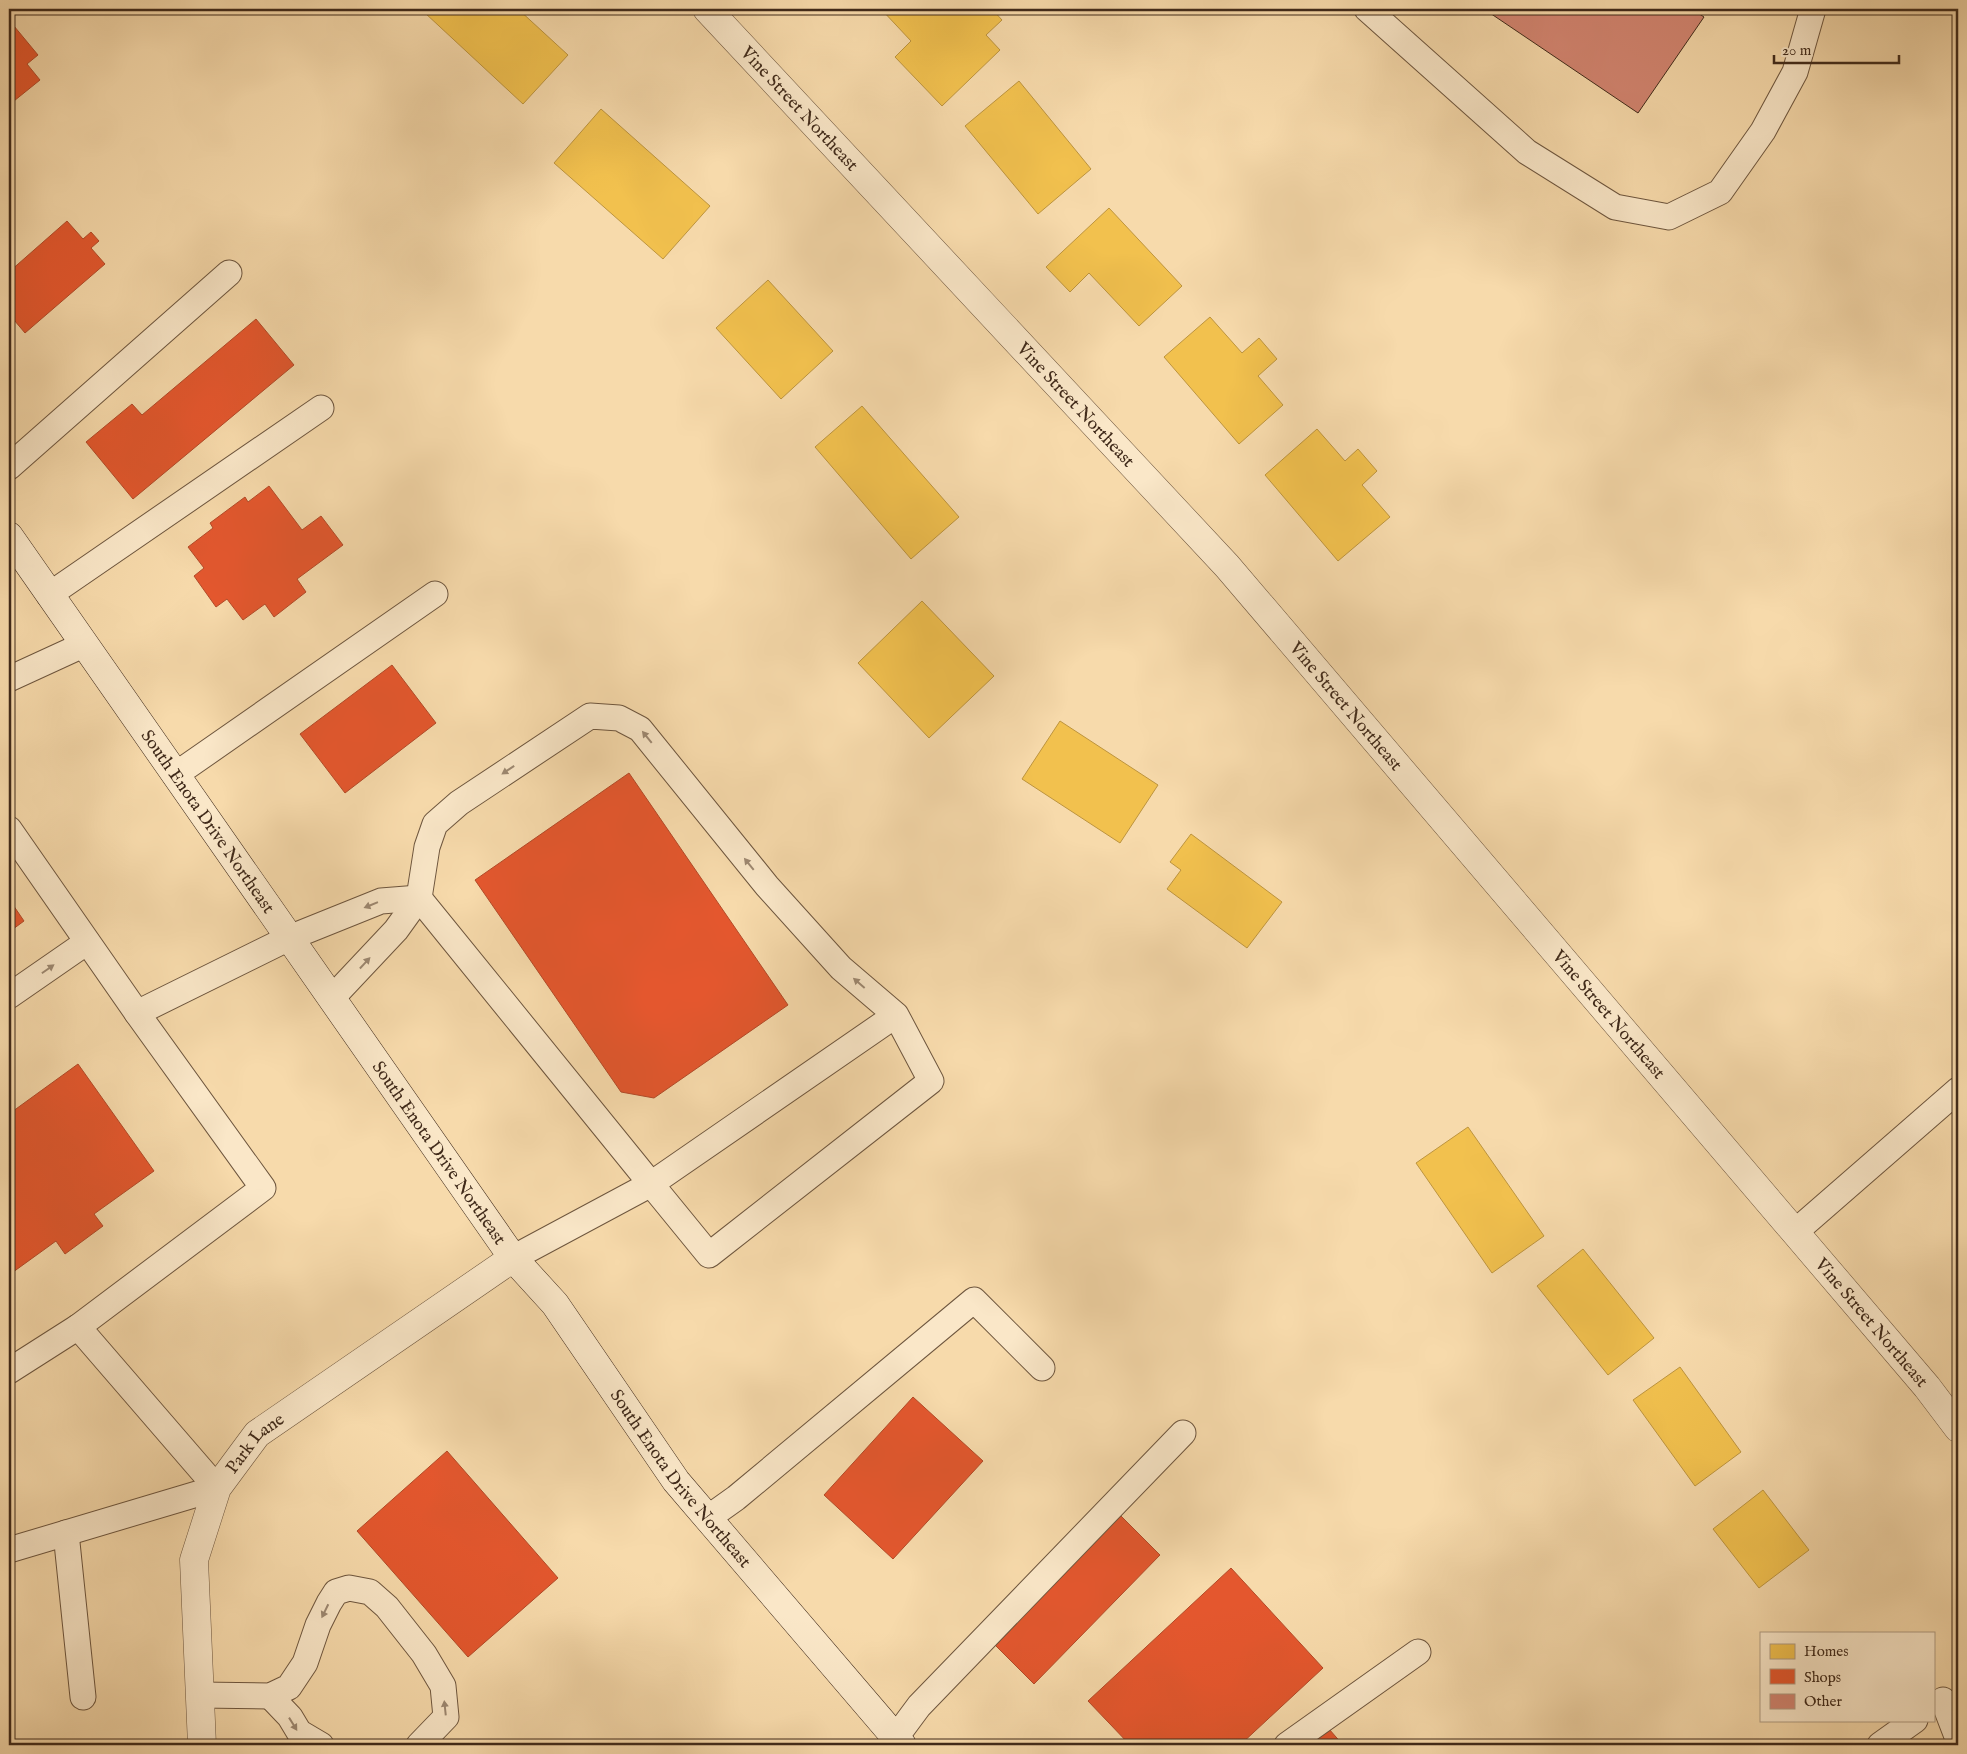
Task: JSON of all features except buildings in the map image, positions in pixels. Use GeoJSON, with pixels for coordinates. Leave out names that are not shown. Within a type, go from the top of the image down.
{"type":"FeatureCollection","features":[{"type":"Feature","properties":{"kind":"street","name":"Vine Street Northeast"},"geometry":{"type":"LineString","coordinates":[[707,9],[1227,566],[1928,1387],[1958,1428]]}},
{"type":"Feature","properties":{"kind":"street","name":"South Enota Drive Northeast"},"geometry":{"type":"LineString","coordinates":[[9,536],[514,1258],[555,1304],[676,1480],[899,1741]]}},
{"type":"Feature","properties":{"kind":"street","name":"Park Lane"},"geometry":{"type":"LineString","coordinates":[[202,1745],[194,1560],[217,1488],[256,1434],[514,1258]]}},
{"type":"Feature","properties":{"kind":"lane"},"geometry":{"type":"LineString","coordinates":[[1368,9],[1527,152],[1615,207],[1669,217],[1720,192],[1763,132],[1795,72],[1812,9]]}},
{"type":"Feature","properties":{"kind":"lane"},"geometry":{"type":"LineString","coordinates":[[9,467],[229,273]]}},
{"type":"Feature","properties":{"kind":"lane"},"geometry":{"type":"LineString","coordinates":[[49,595],[321,408]]}},
{"type":"Feature","properties":{"kind":"lane"},"geometry":{"type":"LineString","coordinates":[[175,775],[435,594]]}},
{"type":"Feature","properties":{"kind":"lane"},"geometry":{"type":"LineString","coordinates":[[9,679],[84,645]]}},
{"type":"Feature","properties":{"kind":"lane"},"geometry":{"type":"LineString","coordinates":[[332,998],[396,930],[419,898],[427,847],[435,824],[459,803],[590,716],[619,718],[640,729],[767,886],[840,968],[896,1015],[931,1081],[709,1255],[419,898]]}},
{"type":"Feature","properties":{"kind":"lane"},"geometry":{"type":"LineString","coordinates":[[9,829],[86,942],[263,1188],[78,1327],[9,1371]]}},
{"type":"Feature","properties":{"kind":"lane"},"geometry":{"type":"LineString","coordinates":[[137,1013],[289,938],[381,901],[419,898]]}},
{"type":"Feature","properties":{"kind":"lane"},"geometry":{"type":"LineString","coordinates":[[9,996],[86,942]]}},
{"type":"Feature","properties":{"kind":"lane"},"geometry":{"type":"LineString","coordinates":[[514,1258],[651,1184],[896,1015]]}},
{"type":"Feature","properties":{"kind":"lane"},"geometry":{"type":"LineString","coordinates":[[1795,1232],[1958,1090]]}},
{"type":"Feature","properties":{"kind":"lane"},"geometry":{"type":"LineString","coordinates":[[708,1518],[736,1498],[974,1300],[1042,1368]]}},
{"type":"Feature","properties":{"kind":"lane"},"geometry":{"type":"LineString","coordinates":[[9,1550],[217,1488],[78,1327]]}},
{"type":"Feature","properties":{"kind":"lane"},"geometry":{"type":"LineString","coordinates":[[899,1741],[918,1706],[1183,1433]]}},
{"type":"Feature","properties":{"kind":"lane"},"geometry":{"type":"LineString","coordinates":[[66,1533],[83,1697]]}},
{"type":"Feature","properties":{"kind":"lane"},"geometry":{"type":"LineString","coordinates":[[200,1695],[270,1696],[289,1686],[305,1662],[318,1626],[336,1592],[349,1588],[370,1592],[387,1607],[424,1654],[443,1686],[446,1717],[419,1745]]}},
{"type":"Feature","properties":{"kind":"lane"},"geometry":{"type":"LineString","coordinates":[[1287,1745],[1418,1652]]}},
{"type":"Feature","properties":{"kind":"lane"},"geometry":{"type":"LineString","coordinates":[[270,1696],[290,1717],[298,1732],[321,1745]]}},
{"type":"Feature","properties":{"kind":"lane"},"geometry":{"type":"LineString","coordinates":[[1945,1699],[1958,1740]]}},
{"type":"Feature","properties":{"kind":"lane"},"geometry":{"type":"LineString","coordinates":[[1880,1745],[1912,1722]]}}]}
